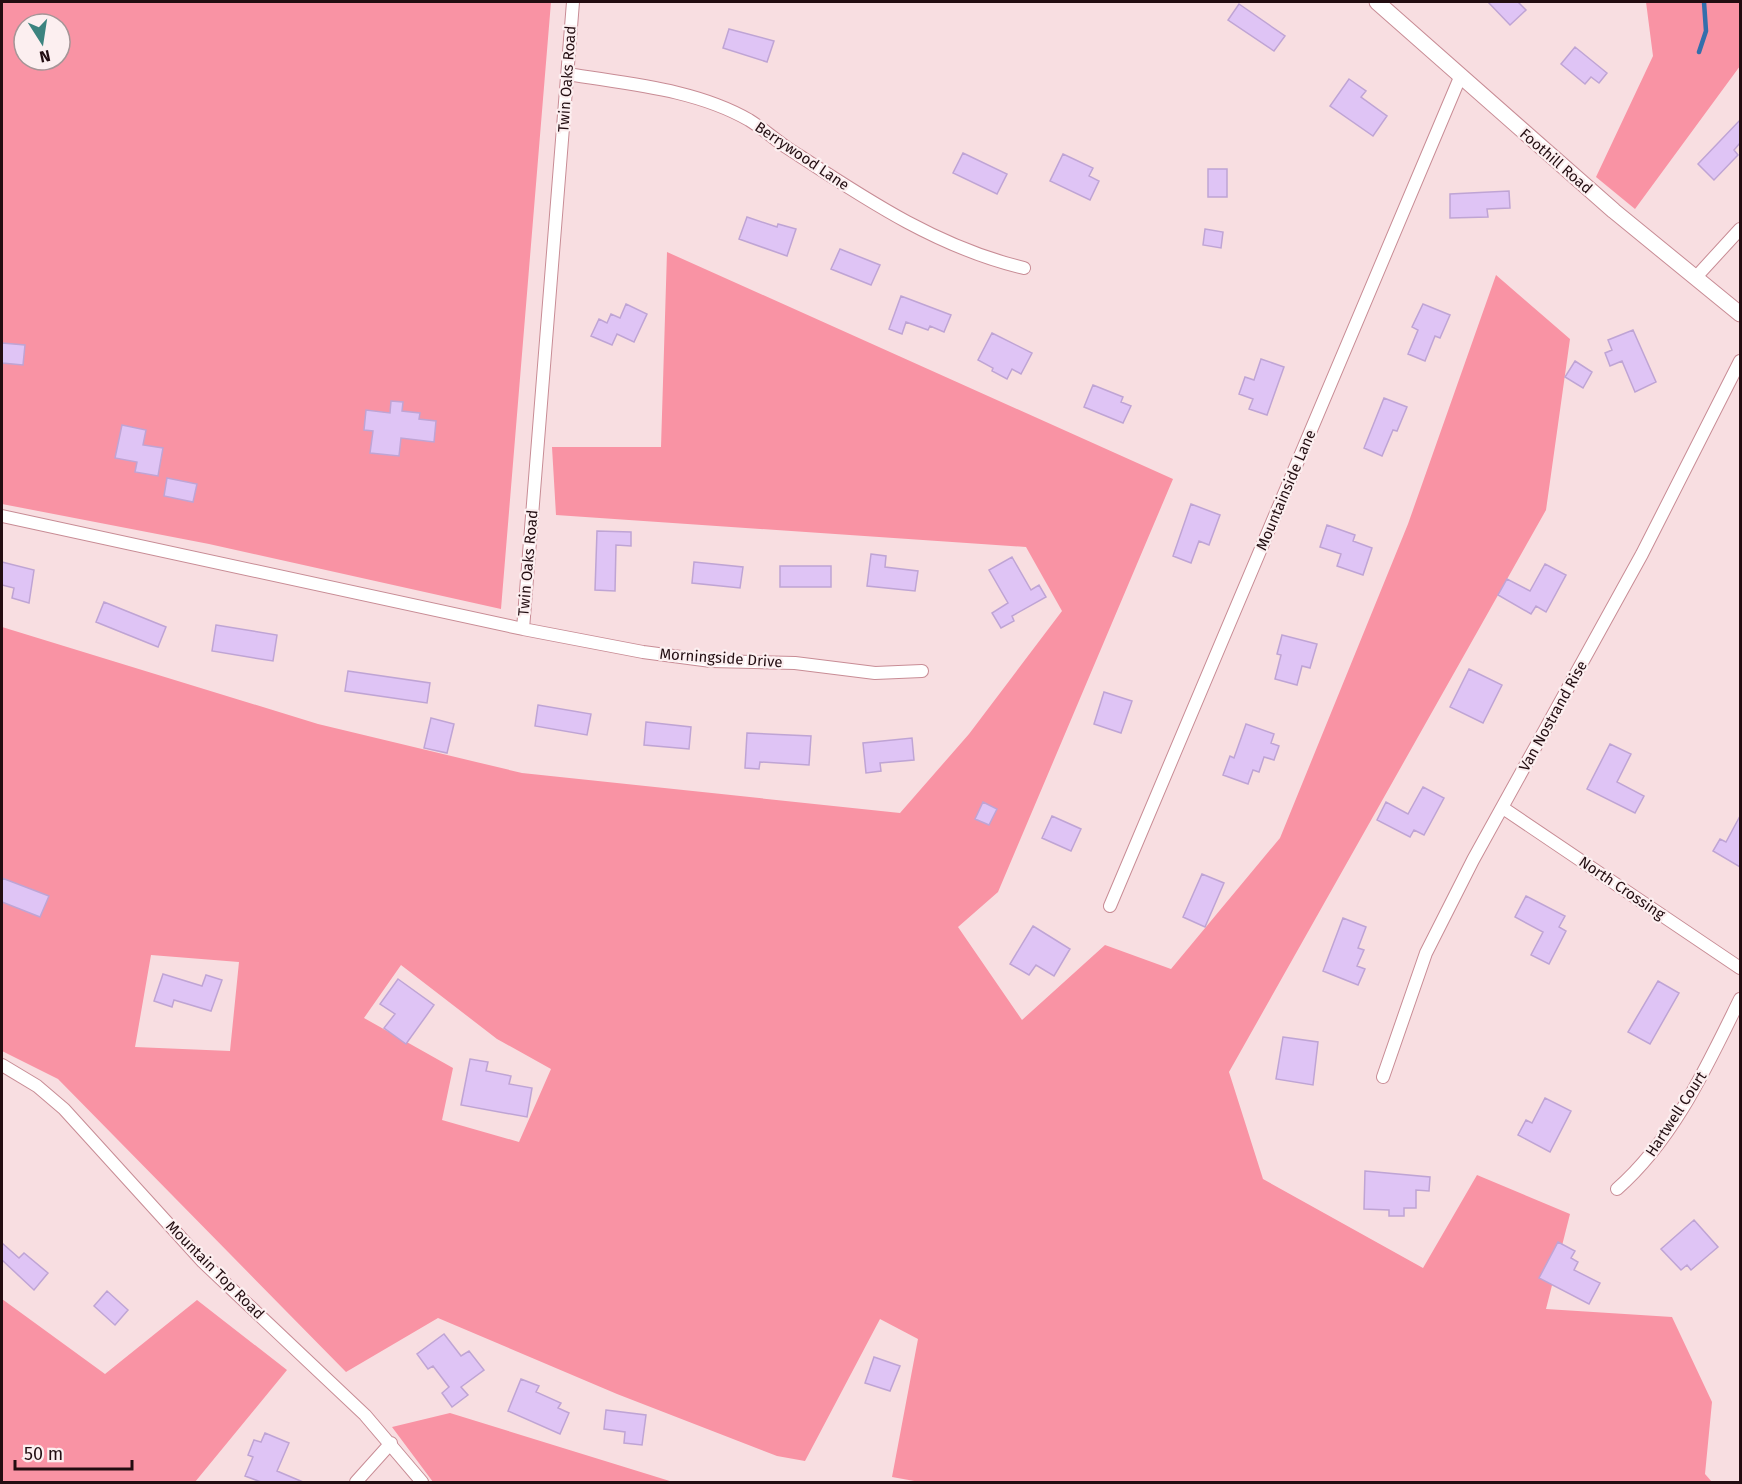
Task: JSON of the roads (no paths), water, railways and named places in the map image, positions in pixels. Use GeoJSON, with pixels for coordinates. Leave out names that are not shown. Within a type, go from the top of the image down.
{"type":"FeatureCollection","features":[{"type":"Feature","properties":{"kind":"street","name":"Twin Oaks Road"},"geometry":{"type":"LineString","coordinates":[[2,516],[523,629],[573,2]]}},
{"type":"Feature","properties":{"kind":"street","name":"Foothill Road"},"geometry":{"type":"LineString","coordinates":[[1377,2],[1614,211],[1697,276],[1740,314]]}},
{"type":"Feature","properties":{"kind":"street","name":"Berrywood Lane"},"geometry":{"type":"LineString","coordinates":[[568,74],[656,89],[712,104],[748,120],[899,220],[952,246],[1024,268]]}},
{"type":"Feature","properties":{"kind":"street","name":"Mountainside Lane"},"geometry":{"type":"LineString","coordinates":[[1110,906],[1461,75]]}},
{"type":"Feature","properties":{"kind":"street"},"geometry":{"type":"LineString","coordinates":[[1697,276],[1740,228]]}},
{"type":"Feature","properties":{"kind":"street","name":"Van Nostrand Rise"},"geometry":{"type":"LineString","coordinates":[[1383,1077],[1426,953],[1473,860],[1642,555],[1740,361]]}},
{"type":"Feature","properties":{"kind":"street","name":"Morningside Drive"},"geometry":{"type":"LineString","coordinates":[[523,629],[643,652],[711,661],[795,663],[875,673],[922,671]]}},
{"type":"Feature","properties":{"kind":"street","name":"North Crossing"},"geometry":{"type":"LineString","coordinates":[[1503,808],[1740,968]]}},
{"type":"Feature","properties":{"kind":"street","name":"Hartwell Court"},"geometry":{"type":"LineString","coordinates":[[1617,1189],[1640,1169],[1696,1088],[1740,999]]}},
{"type":"Feature","properties":{"kind":"street","name":"Mountain Top Road"},"geometry":{"type":"LineString","coordinates":[[2,1065],[37,1086],[64,1109],[203,1262],[365,1414],[422,1482]]}},
{"type":"Feature","properties":{"kind":"street"},"geometry":{"type":"LineString","coordinates":[[356,1482],[391,1443]]}},
{"type":"Feature","properties":{"kind":"waterway"},"geometry":{"type":"LineString","coordinates":[[1699,52],[1706,31],[1704,2]]}}]}
